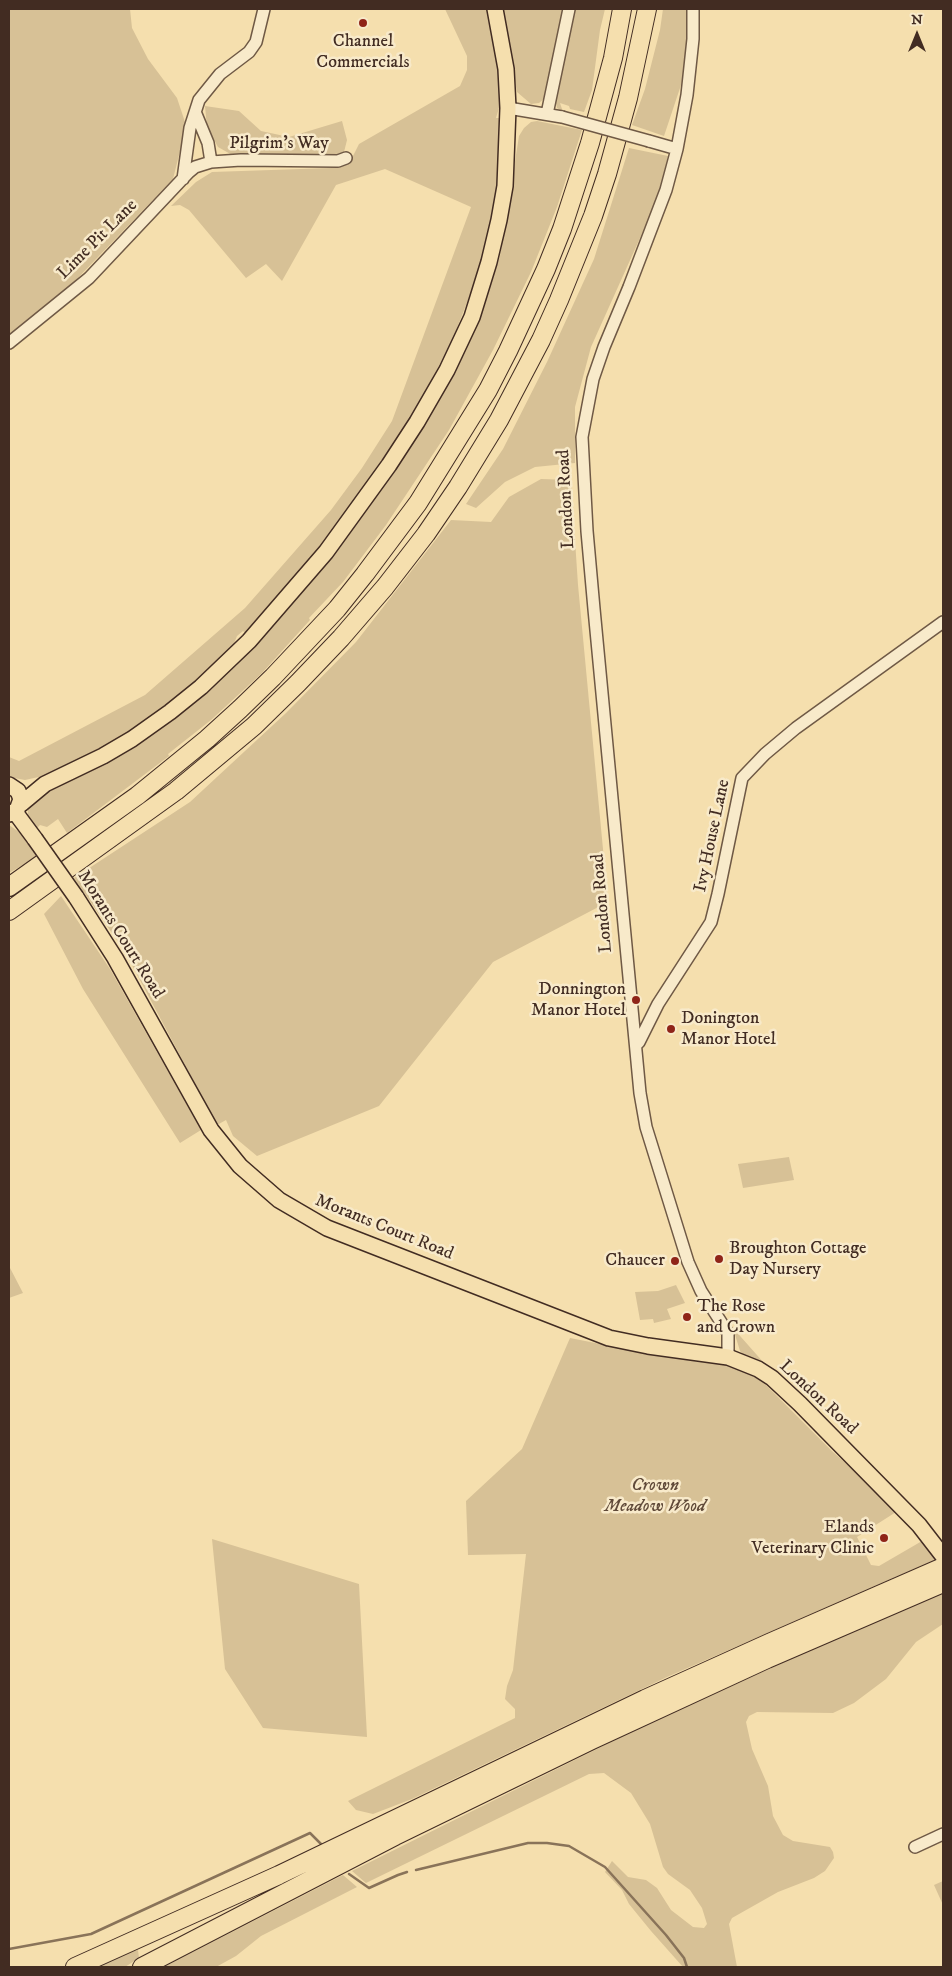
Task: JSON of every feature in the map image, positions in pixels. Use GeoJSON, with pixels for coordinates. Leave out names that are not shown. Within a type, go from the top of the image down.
{"type":"FeatureCollection","features":[{"type":"Feature","properties":{"kind":"highway"},"geometry":{"type":"LineString","coordinates":[[9,887],[137,796],[207,739],[240,709],[279,671],[337,608],[376,560],[418,503],[466,428],[492,382],[546,270],[562,229],[590,143],[612,58],[622,9]]}},
{"type":"Feature","properties":{"kind":"highway"},"geometry":{"type":"LineString","coordinates":[[9,912],[176,791],[254,726],[341,638],[426,534],[458,487],[499,420],[560,300],[593,216],[607,174],[628,98],[647,9]]}},
{"type":"Feature","properties":{"kind":"highway"},"geometry":{"type":"LineString","coordinates":[[75,1967],[271,1879],[566,1736],[942,1558]]}},
{"type":"Feature","properties":{"kind":"highway"},"geometry":{"type":"LineString","coordinates":[[142,1967],[403,1833],[592,1740],[767,1659],[943,1583]]}},
{"type":"Feature","properties":{"kind":"main road"},"geometry":{"type":"LineString","coordinates":[[15,810],[46,784],[103,756],[132,739],[170,712],[201,687],[249,641],[292,593],[331,545],[389,465],[447,370],[472,317],[489,262],[499,220],[504,186],[508,108],[506,70],[495,9]]}},
{"type":"Feature","properties":{"kind":"main road"},"geometry":{"type":"LineString","coordinates":[[10,786],[25,787],[46,784]]}},
{"type":"Feature","properties":{"kind":"main road","name":"Morants Court Road"},"geometry":{"type":"LineString","coordinates":[[10,786],[15,788],[20,795],[15,810],[116,958],[211,1130],[240,1166],[279,1200],[328,1228],[609,1338],[648,1346],[728,1357]]}},
{"type":"Feature","properties":{"kind":"main road","name":"London Road"},"geometry":{"type":"LineString","coordinates":[[728,1357],[758,1369],[785,1390],[919,1525],[942,1558]]}},
{"type":"Feature","properties":{"kind":"street"},"geometry":{"type":"LineString","coordinates":[[183,179],[190,128],[199,100],[220,74],[249,52],[256,42],[264,9]]}},
{"type":"Feature","properties":{"kind":"street"},"geometry":{"type":"LineString","coordinates":[[547,114],[569,9]]}},
{"type":"Feature","properties":{"kind":"street","name":"London Road"},"geometry":{"type":"LineString","coordinates":[[693,9],[693,39],[688,86],[677,149],[654,225],[604,346],[586,409],[582,437],[591,580],[640,1094],[646,1127],[688,1262],[701,1291],[728,1333],[728,1357]]}},
{"type":"Feature","properties":{"kind":"street"},"geometry":{"type":"LineString","coordinates":[[508,108],[562,117],[677,149]]}},
{"type":"Feature","properties":{"kind":"street"},"geometry":{"type":"LineString","coordinates":[[196,114],[208,143],[211,162]]}},
{"type":"Feature","properties":{"kind":"street","name":"Pilgrim's Way"},"geometry":{"type":"LineString","coordinates":[[211,162],[241,160],[338,161],[346,158]]}},
{"type":"Feature","properties":{"kind":"street","name":"Lime Pit Lane"},"geometry":{"type":"LineString","coordinates":[[9,343],[89,278],[195,167],[211,162]]}},
{"type":"Feature","properties":{"kind":"street","name":"Ivy House Lane"},"geometry":{"type":"LineString","coordinates":[[636,1044],[639,1042],[658,1004],[710,922],[718,894],[742,778],[764,754],[796,728],[943,622]]}},
{"type":"Feature","properties":{"kind":"street"},"geometry":{"type":"LineString","coordinates":[[914,1847],[943,1834]]}},
{"type":"Feature","properties":{"kind":"green space"},"geometry":{"type":"Polygon","coordinates":[[[9,9],[130,9],[132,28],[148,59],[177,98],[185,122],[173,179],[73,283],[9,337],[9,9]]]}},
{"type":"Feature","properties":{"kind":"green space"},"geometry":{"type":"Polygon","coordinates":[[[445,9],[489,9],[500,79],[501,101],[496,118],[501,118],[499,175],[478,274],[452,341],[426,390],[403,430],[329,538],[246,634],[243,631],[237,636],[233,646],[195,682],[161,711],[132,731],[66,767],[43,776],[25,780],[9,777],[9,757],[19,761],[145,695],[245,608],[331,510],[362,468],[392,421],[471,207],[385,169],[336,185],[282,281],[266,264],[246,278],[189,210],[180,205],[171,206],[196,182],[212,172],[330,168],[349,164],[359,144],[460,86],[467,70],[467,56],[445,9]]]}},
{"type":"Feature","properties":{"kind":"green space"},"geometry":{"type":"Polygon","coordinates":[[[501,9],[565,9],[545,98],[539,103],[531,104],[517,92],[501,9]]]}},
{"type":"Feature","properties":{"kind":"green space"},"geometry":{"type":"Polygon","coordinates":[[[574,9],[605,9],[600,30],[592,90],[584,112],[570,109],[569,106],[560,103],[563,112],[557,108],[555,99],[574,9]]]}},
{"type":"Feature","properties":{"kind":"green space"},"geometry":{"type":"Polygon","coordinates":[[[663,9],[689,9],[685,73],[664,136],[632,125],[645,89],[660,30],[663,9]]]}},
{"type":"Feature","properties":{"kind":"green space"},"geometry":{"type":"Polygon","coordinates":[[[205,106],[239,111],[261,131],[289,137],[342,121],[347,140],[344,152],[336,157],[297,154],[234,156],[218,147],[207,127],[205,106]]]}},
{"type":"Feature","properties":{"kind":"green space"},"geometry":{"type":"Polygon","coordinates":[[[537,121],[582,130],[557,207],[531,272],[493,350],[449,430],[386,525],[343,582],[309,618],[310,620],[262,673],[211,720],[168,754],[169,756],[67,833],[58,819],[47,827],[40,825],[36,829],[28,817],[28,807],[33,799],[125,753],[155,733],[211,690],[239,663],[323,568],[405,456],[466,350],[485,303],[500,256],[519,136],[531,122],[537,121]]]}},
{"type":"Feature","properties":{"kind":"green space"},"geometry":{"type":"Polygon","coordinates":[[[629,148],[668,156],[658,198],[591,347],[575,407],[575,463],[535,467],[505,482],[476,508],[466,504],[503,449],[547,362],[594,259],[629,148]]]}},
{"type":"Feature","properties":{"kind":"green space"},"geometry":{"type":"Polygon","coordinates":[[[541,479],[571,480],[578,585],[608,902],[493,962],[379,1106],[257,1156],[233,1136],[226,1120],[217,1125],[125,952],[74,878],[190,802],[286,713],[356,642],[451,520],[491,522],[509,497],[541,479]]]}},
{"type":"Feature","properties":{"kind":"green space"},"geometry":{"type":"Polygon","coordinates":[[[9,825],[19,832],[37,857],[9,873],[9,825]]]}},
{"type":"Feature","properties":{"kind":"green space"},"geometry":{"type":"Polygon","coordinates":[[[61,896],[110,969],[201,1130],[180,1143],[83,989],[44,914],[61,896]]]}},
{"type":"Feature","properties":{"kind":"green space"},"geometry":{"type":"Polygon","coordinates":[[[789,1157],[794,1180],[743,1188],[738,1164],[789,1157]]]}},
{"type":"Feature","properties":{"kind":"green space"},"geometry":{"type":"Polygon","coordinates":[[[9,1266],[23,1293],[9,1298],[9,1266]]]}},
{"type":"Feature","properties":{"kind":"green space"},"geometry":{"type":"Polygon","coordinates":[[[676,1285],[685,1303],[667,1309],[671,1319],[654,1323],[653,1319],[640,1320],[635,1292],[658,1291],[676,1285]]]}},
{"type":"Feature","properties":{"kind":"green space"},"geometry":{"type":"Polygon","coordinates":[[[733,1328],[764,1363],[764,1366],[745,1357],[740,1351],[733,1328]]]}},
{"type":"Feature","properties":{"kind":"green space","name":"Crown Meadow Wood"},"geometry":{"type":"Polygon","coordinates":[[[570,1338],[646,1353],[687,1356],[735,1366],[763,1382],[833,1452],[876,1490],[896,1512],[857,1537],[871,1565],[879,1566],[922,1541],[935,1560],[667,1677],[412,1799],[373,1814],[356,1810],[348,1801],[515,1718],[515,1709],[505,1699],[507,1686],[513,1670],[526,1554],[468,1555],[466,1501],[522,1449],[570,1338]]]}},
{"type":"Feature","properties":{"kind":"green space"},"geometry":{"type":"Polygon","coordinates":[[[212,1539],[359,1584],[367,1737],[263,1728],[225,1669],[212,1539]]]}},
{"type":"Feature","properties":{"kind":"green space"},"geometry":{"type":"Polygon","coordinates":[[[943,1593],[943,1624],[916,1642],[886,1679],[854,1703],[833,1713],[757,1712],[749,1716],[746,1722],[752,1749],[768,1786],[773,1816],[783,1835],[793,1841],[830,1847],[834,1858],[825,1871],[814,1878],[778,1892],[732,1918],[729,1924],[737,1967],[683,1967],[651,1931],[629,1904],[622,1890],[605,1872],[612,1861],[628,1877],[646,1880],[657,1888],[671,1910],[693,1927],[704,1928],[707,1924],[702,1908],[690,1890],[668,1874],[663,1867],[650,1824],[631,1793],[604,1773],[589,1774],[366,1883],[352,1871],[641,1727],[813,1649],[943,1593]]]}},
{"type":"Feature","properties":{"kind":"green space"},"geometry":{"type":"Polygon","coordinates":[[[343,1875],[357,1887],[261,1936],[236,1956],[216,1967],[164,1967],[343,1875]]]}},
{"type":"Feature","properties":{"kind":"green space"},"geometry":{"type":"Polygon","coordinates":[[[943,1881],[943,1905],[934,1885],[943,1881]]]}},
{"type":"Feature","properties":{"kind":"green space"},"geometry":{"type":"Polygon","coordinates":[[[138,1950],[139,1958],[125,1967],[95,1967],[123,1954],[138,1950]]]}},
{"type":"Feature","properties":{"kind":"waterway"},"geometry":{"type":"LineString","coordinates":[[9,1949],[91,1934],[310,1833],[323,1846]]}},
{"type":"Feature","properties":{"kind":"waterway"},"geometry":{"type":"LineString","coordinates":[[416,1870],[528,1843],[569,1846],[605,1867],[666,1935],[684,1958],[687,1967]]}},
{"type":"Feature","properties":{"kind":"waterway"},"geometry":{"type":"LineString","coordinates":[[349,1874],[369,1888],[407,1872]]}},
{"type":"Feature","properties":{"kind":"place","name":"Channel Commercials"},"geometry":{"type":"Point","coordinates":[363,23]}},
{"type":"Feature","properties":{"kind":"place","name":"Donnington Manor Hotel"},"geometry":{"type":"Point","coordinates":[636,1000]}},
{"type":"Feature","properties":{"kind":"place","name":"Donington Manor Hotel"},"geometry":{"type":"Point","coordinates":[671,1029]}},
{"type":"Feature","properties":{"kind":"place","name":"Broughton Cottage Day Nursery"},"geometry":{"type":"Point","coordinates":[719,1259]}},
{"type":"Feature","properties":{"kind":"place","name":"Chaucer"},"geometry":{"type":"Point","coordinates":[675,1261]}},
{"type":"Feature","properties":{"kind":"place","name":"The Rose and Crown"},"geometry":{"type":"Point","coordinates":[687,1317]}},
{"type":"Feature","properties":{"kind":"place","name":"Elands Veterinary Clinic"},"geometry":{"type":"Point","coordinates":[884,1538]}}]}
